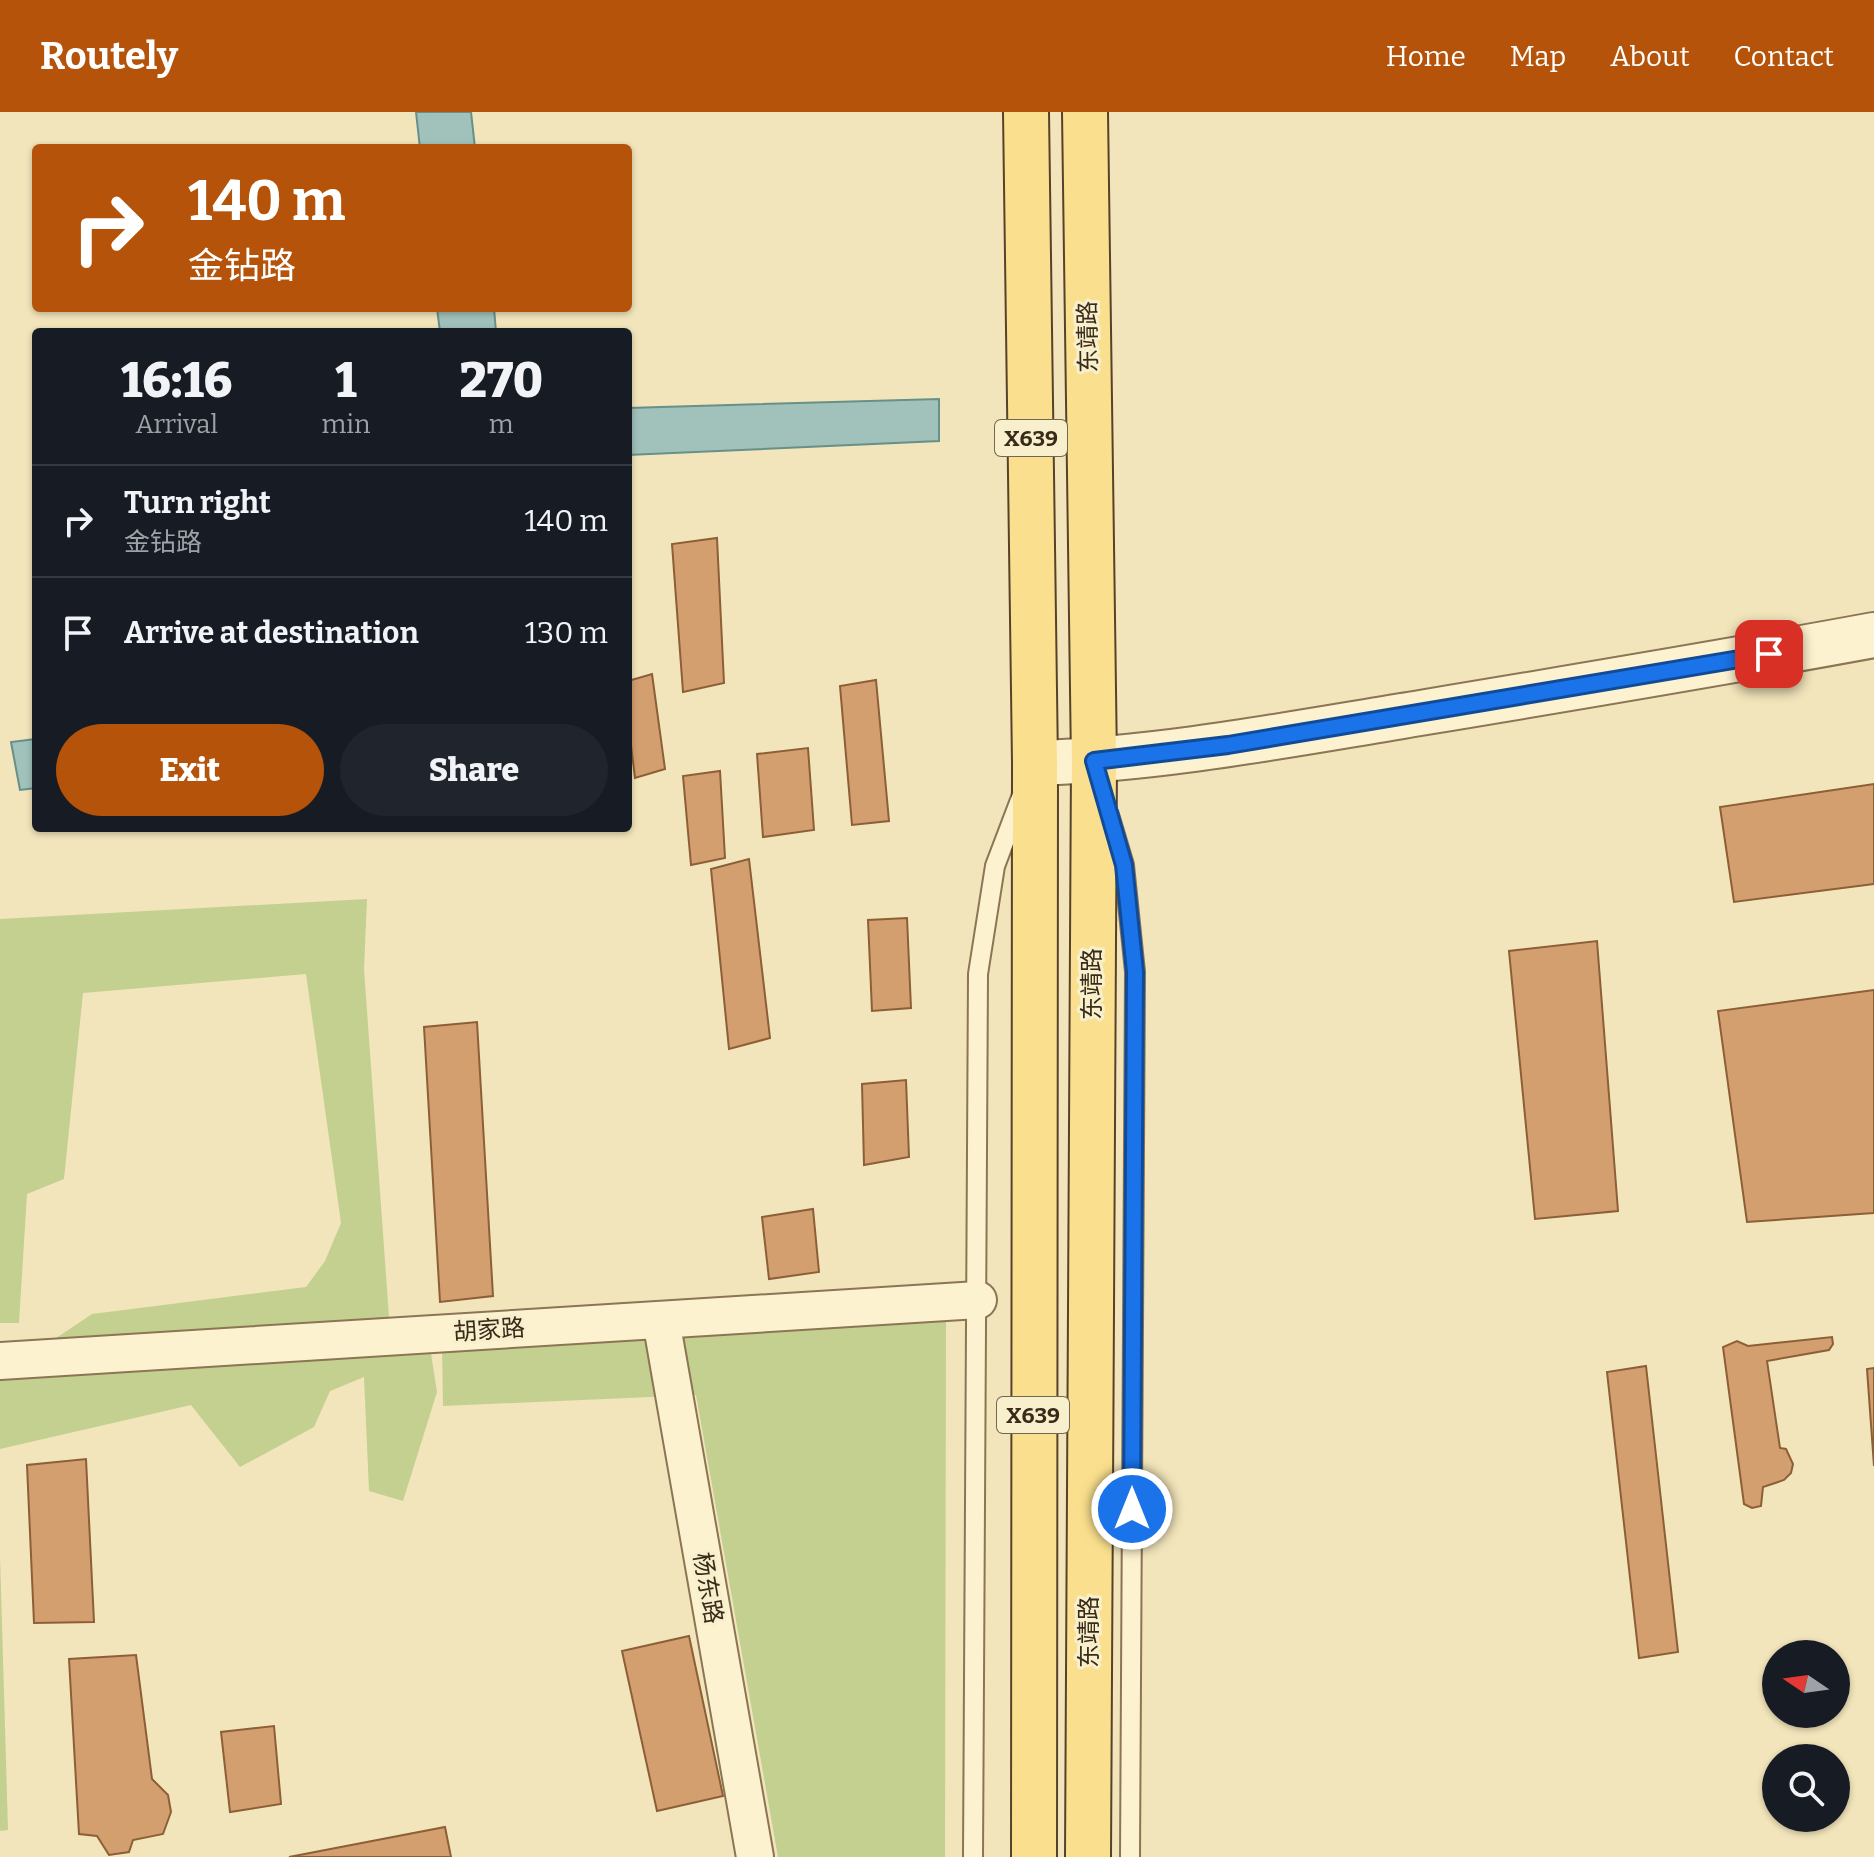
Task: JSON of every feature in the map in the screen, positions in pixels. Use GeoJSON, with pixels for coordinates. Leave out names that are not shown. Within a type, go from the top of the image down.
{"type":"FeatureCollection","features":[{"type":"Feature","properties":{"kind":"main road","name":"X639"},"geometry":{"type":"LineString","coordinates":[[1026,112],[1035,763],[1034,1857]]}},
{"type":"Feature","properties":{"kind":"main road","name":"东靖路"},"geometry":{"type":"LineString","coordinates":[[1085,112],[1094,761],[1088,1857]]}},
{"type":"Feature","properties":{"kind":"street"},"geometry":{"type":"LineString","coordinates":[[1035,763],[1094,761],[1228,745],[1874,635]]}},
{"type":"Feature","properties":{"kind":"street","name":"胡家路"},"geometry":{"type":"LineString","coordinates":[[0,1361],[978,1300]]}},
{"type":"Feature","properties":{"kind":"street","name":"杨东路"},"geometry":{"type":"LineString","coordinates":[[661,1320],[755,1857]]}},
{"type":"Feature","properties":{"kind":"lane"},"geometry":{"type":"LineString","coordinates":[[1094,761],[1124,865],[1135,972],[1130,1857]]}},
{"type":"Feature","properties":{"kind":"lane"},"geometry":{"type":"LineString","coordinates":[[973,1857],[978,974],[995,866],[1035,763]]}},
{"type":"Feature","properties":{"kind":"green space"},"geometry":{"type":"Polygon","coordinates":[[[367,899],[364,969],[389,1317],[430,1347],[437,1392],[403,1501],[369,1491],[364,1377],[330,1391],[314,1427],[240,1467],[191,1405],[0,1449],[0,1373],[92,1314],[306,1287],[325,1261],[341,1223],[306,974],[83,993],[64,1179],[27,1194],[19,1323],[0,1323],[0,919],[367,899]]]}},
{"type":"Feature","properties":{"kind":"green space"},"geometry":{"type":"Polygon","coordinates":[[[946,1311],[945,1857],[778,1857],[696,1395],[443,1406],[442,1345],[946,1311]]]}},
{"type":"Feature","properties":{"kind":"green space"},"geometry":{"type":"Polygon","coordinates":[[[0,1556],[8,1830],[0,1831],[0,1556]]]}},
{"type":"Feature","properties":{"kind":"water"},"geometry":{"type":"Polygon","coordinates":[[[416,112],[471,112],[475,144],[420,144],[416,112]]]}},
{"type":"Feature","properties":{"kind":"water"},"geometry":{"type":"Polygon","coordinates":[[[438,312],[494,312],[496,328],[440,328],[438,312]]]}},
{"type":"Feature","properties":{"kind":"water"},"geometry":{"type":"Polygon","coordinates":[[[939,399],[939,441],[632,455],[632,408],[939,399]]]}},
{"type":"Feature","properties":{"kind":"water"},"geometry":{"type":"Polygon","coordinates":[[[32,739],[32,788],[20,790],[11,742],[32,739]]]}},
{"type":"Feature","properties":{"kind":"building"},"geometry":{"type":"Polygon","coordinates":[[[717,538],[724,683],[683,692],[672,544],[717,538]]]}},
{"type":"Feature","properties":{"kind":"building"},"geometry":{"type":"Polygon","coordinates":[[[652,674],[665,769],[635,778],[632,754],[632,680],[652,674]]]}},
{"type":"Feature","properties":{"kind":"building"},"geometry":{"type":"Polygon","coordinates":[[[876,680],[889,821],[852,825],[840,686],[876,680]]]}},
{"type":"Feature","properties":{"kind":"building"},"geometry":{"type":"Polygon","coordinates":[[[808,748],[814,830],[763,837],[757,754],[808,748]]]}},
{"type":"Feature","properties":{"kind":"building"},"geometry":{"type":"Polygon","coordinates":[[[720,771],[725,858],[691,865],[683,776],[720,771]]]}},
{"type":"Feature","properties":{"kind":"building"},"geometry":{"type":"Polygon","coordinates":[[[1874,784],[1874,884],[1734,902],[1720,807],[1874,784]]]}},
{"type":"Feature","properties":{"kind":"building"},"geometry":{"type":"Polygon","coordinates":[[[749,859],[770,1038],[729,1049],[711,869],[749,859]]]}},
{"type":"Feature","properties":{"kind":"building"},"geometry":{"type":"Polygon","coordinates":[[[907,918],[911,1008],[872,1011],[868,920],[907,918]]]}},
{"type":"Feature","properties":{"kind":"building"},"geometry":{"type":"Polygon","coordinates":[[[1597,941],[1618,1211],[1535,1219],[1509,951],[1597,941]]]}},
{"type":"Feature","properties":{"kind":"building"},"geometry":{"type":"Polygon","coordinates":[[[1874,990],[1874,1213],[1747,1222],[1718,1011],[1874,990]]]}},
{"type":"Feature","properties":{"kind":"building"},"geometry":{"type":"Polygon","coordinates":[[[477,1022],[493,1296],[440,1302],[424,1027],[477,1022]]]}},
{"type":"Feature","properties":{"kind":"building"},"geometry":{"type":"Polygon","coordinates":[[[906,1080],[909,1157],[864,1165],[862,1084],[906,1080]]]}},
{"type":"Feature","properties":{"kind":"building"},"geometry":{"type":"Polygon","coordinates":[[[813,1209],[819,1272],[769,1279],[762,1217],[813,1209]]]}},
{"type":"Feature","properties":{"kind":"building"},"geometry":{"type":"Polygon","coordinates":[[[1832,1337],[1833,1344],[1829,1350],[1767,1361],[1780,1448],[1786,1449],[1793,1464],[1791,1473],[1784,1480],[1763,1487],[1761,1506],[1752,1508],[1744,1504],[1723,1347],[1737,1341],[1748,1346],[1832,1337]]]}},
{"type":"Feature","properties":{"kind":"building"},"geometry":{"type":"Polygon","coordinates":[[[1646,1366],[1678,1652],[1639,1658],[1607,1372],[1646,1366]]]}},
{"type":"Feature","properties":{"kind":"building"},"geometry":{"type":"Polygon","coordinates":[[[1874,1368],[1874,1466],[1867,1369],[1874,1368]]]}},
{"type":"Feature","properties":{"kind":"building"},"geometry":{"type":"Polygon","coordinates":[[[86,1459],[94,1622],[34,1623],[27,1465],[86,1459]]]}},
{"type":"Feature","properties":{"kind":"building"},"geometry":{"type":"Polygon","coordinates":[[[689,1636],[723,1796],[657,1811],[622,1651],[689,1636]]]}},
{"type":"Feature","properties":{"kind":"building"},"geometry":{"type":"Polygon","coordinates":[[[136,1655],[152,1779],[168,1795],[171,1812],[163,1834],[133,1840],[129,1852],[109,1855],[97,1836],[79,1834],[69,1659],[136,1655]]]}},
{"type":"Feature","properties":{"kind":"building"},"geometry":{"type":"Polygon","coordinates":[[[274,1726],[281,1804],[230,1812],[221,1732],[274,1726]]]}},
{"type":"Feature","properties":{"kind":"building"},"geometry":{"type":"Polygon","coordinates":[[[445,1827],[451,1857],[289,1857],[445,1827]]]}},
{"type":"Feature","properties":{"kind":"route"},"geometry":{"type":"LineString","coordinates":[[1132,1509],[1135,972],[1124,865],[1094,761],[1228,745],[1769,654]]}}]}
